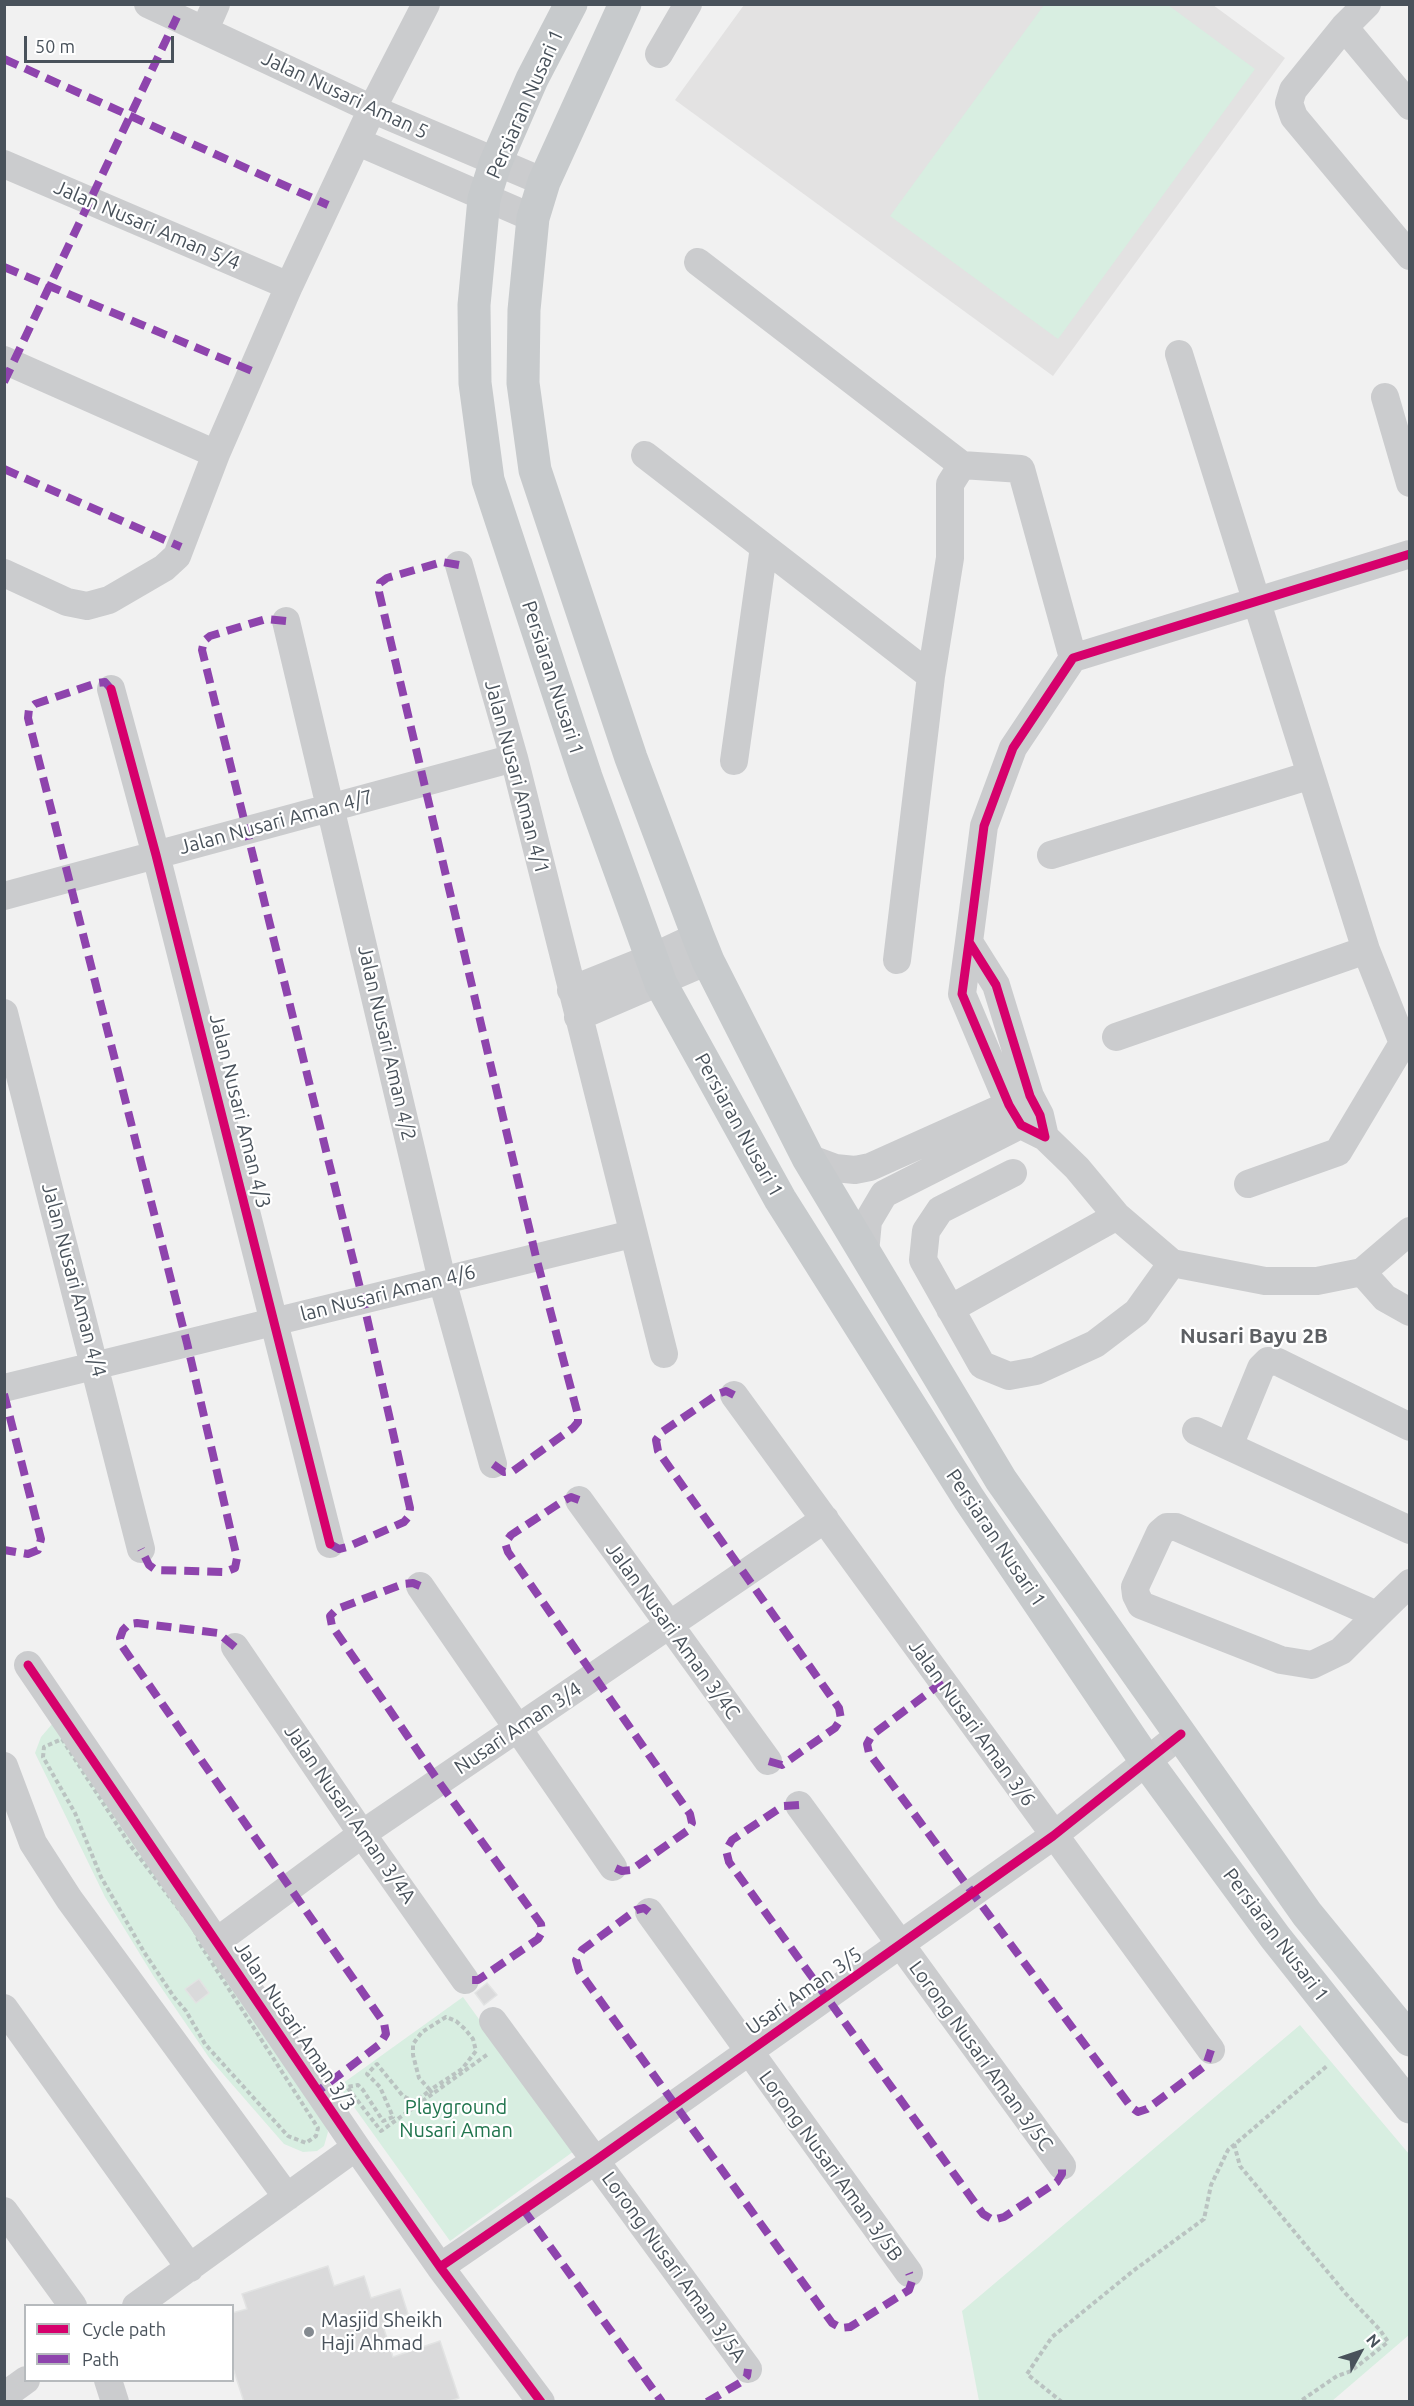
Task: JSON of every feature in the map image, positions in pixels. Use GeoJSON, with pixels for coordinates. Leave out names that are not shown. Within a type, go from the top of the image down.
{"type":"FeatureCollection","features":[{"type":"Feature","properties":{"kind":"main road","name":"Persiaran Nusari 1"},"geometry":{"type":"LineString","coordinates":[[571,4],[532,79],[495,164],[484,199],[474,305],[475,384],[488,480],[586,777],[656,971],[787,1209],[969,1499],[1146,1761],[1275,1937],[1410,2107]]}},
{"type":"Feature","properties":{"kind":"main road","name":"Persiaran Nusari 1"},"geometry":{"type":"LineString","coordinates":[[625,4],[544,182],[533,218],[524,310],[523,383],[535,470],[631,758],[703,948],[808,1158],[1001,1480],[1307,1914],[1410,2040]]}},
{"type":"Feature","properties":{"kind":"street","name":"Jalan Nusari Aman 5"},"geometry":{"type":"LineString","coordinates":[[148,4],[210,16],[372,109],[495,164],[544,182]]}},
{"type":"Feature","properties":{"kind":"street"},"geometry":{"type":"LineString","coordinates":[[4,573],[68,602],[87,606],[109,600],[164,568],[177,556],[216,454],[289,286],[372,109],[426,4]]}},
{"type":"Feature","properties":{"kind":"street"},"geometry":{"type":"LineString","coordinates":[[659,54],[688,4]]}},
{"type":"Feature","properties":{"kind":"street"},"geometry":{"type":"LineString","coordinates":[[1367,4],[1344,27],[1293,90],[1289,103],[1294,117],[1410,256]]}},
{"type":"Feature","properties":{"kind":"street"},"geometry":{"type":"LineString","coordinates":[[1344,27],[1410,106]]}},
{"type":"Feature","properties":{"kind":"street","name":"Jalan Nusari Aman 5"},"geometry":{"type":"LineString","coordinates":[[358,142],[484,199],[533,218]]}},
{"type":"Feature","properties":{"kind":"street","name":"Jalan Nusari Aman 5/4"},"geometry":{"type":"LineString","coordinates":[[4,164],[289,286]]}},
{"type":"Feature","properties":{"kind":"street"},"geometry":{"type":"LineString","coordinates":[[698,262],[962,465],[1021,469],[1073,658]]}},
{"type":"Feature","properties":{"kind":"street"},"geometry":{"type":"LineString","coordinates":[[1179,354],[1366,950],[1407,1044],[1338,1152],[1248,1184]]}},
{"type":"Feature","properties":{"kind":"street"},"geometry":{"type":"LineString","coordinates":[[4,360],[216,454]]}},
{"type":"Feature","properties":{"kind":"street"},"geometry":{"type":"LineString","coordinates":[[1385,397],[1410,483]]}},
{"type":"Feature","properties":{"kind":"street"},"geometry":{"type":"LineString","coordinates":[[645,455],[931,676]]}},
{"type":"Feature","properties":{"kind":"street"},"geometry":{"type":"LineString","coordinates":[[897,960],[931,676],[950,558],[950,484],[962,465]]}},
{"type":"Feature","properties":{"kind":"street"},"geometry":{"type":"LineString","coordinates":[[734,761],[764,547]]}},
{"type":"Feature","properties":{"kind":"street"},"geometry":{"type":"LineString","coordinates":[[1410,554],[1073,658],[1013,748],[984,826],[962,994],[1029,1115],[1117,1216],[1172,1263],[1265,1281],[1317,1281],[1362,1272],[1410,1231]]}},
{"type":"Feature","properties":{"kind":"street","name":"Jalan Nusari Aman 4/1"},"geometry":{"type":"LineString","coordinates":[[459,566],[514,758],[664,1354]]}},
{"type":"Feature","properties":{"kind":"street","name":"Jalan Nusari Aman 4/2"},"geometry":{"type":"LineString","coordinates":[[286,621],[332,807],[442,1280],[493,1464]]}},
{"type":"Feature","properties":{"kind":"street","name":"Jalan Nusari Aman 4/3"},"geometry":{"type":"LineString","coordinates":[[111,688],[156,855],[330,1544]]}},
{"type":"Feature","properties":{"kind":"street","name":"Jalan Nusari Aman 4/7"},"geometry":{"type":"LineString","coordinates":[[4,896],[514,758]]}},
{"type":"Feature","properties":{"kind":"street"},"geometry":{"type":"LineString","coordinates":[[1051,855],[1311,775]]}},
{"type":"Feature","properties":{"kind":"street"},"geometry":{"type":"LineString","coordinates":[[575,1004],[656,971],[703,948]]}},
{"type":"Feature","properties":{"kind":"street"},"geometry":{"type":"LineString","coordinates":[[1116,1037],[1366,950]]}},
{"type":"Feature","properties":{"kind":"street","name":"Jalan Nusari Aman 4/4"},"geometry":{"type":"LineString","coordinates":[[4,1013],[96,1365],[141,1549]]}},
{"type":"Feature","properties":{"kind":"street"},"geometry":{"type":"LineString","coordinates":[[808,1158],[835,1168],[855,1170],[1029,1115]]}},
{"type":"Feature","properties":{"kind":"street"},"geometry":{"type":"LineString","coordinates":[[865,1253],[868,1221],[884,1194],[1029,1115]]}},
{"type":"Feature","properties":{"kind":"street"},"geometry":{"type":"LineString","coordinates":[[1012,1173],[940,1210],[926,1231],[922,1260],[982,1365],[1009,1376],[1036,1371],[1095,1344],[1137,1312],[1172,1263]]}},
{"type":"Feature","properties":{"kind":"street"},"geometry":{"type":"LineString","coordinates":[[950,1309],[1117,1216]]}},
{"type":"Feature","properties":{"kind":"street","name":"lan Nusari Aman 4/6"},"geometry":{"type":"LineString","coordinates":[[4,1388],[632,1234]]}},
{"type":"Feature","properties":{"kind":"street"},"geometry":{"type":"LineString","coordinates":[[1362,1272],[1385,1298],[1410,1312]]}},
{"type":"Feature","properties":{"kind":"street"},"geometry":{"type":"LineString","coordinates":[[1229,1446],[1261,1368],[1268,1361],[1278,1362],[1410,1427]]}},
{"type":"Feature","properties":{"kind":"street","name":"Jalan Nusari Aman 3/6"},"geometry":{"type":"LineString","coordinates":[[734,1395],[1211,2050]]}},
{"type":"Feature","properties":{"kind":"street"},"geometry":{"type":"LineString","coordinates":[[1196,1431],[1410,1530]]}},
{"type":"Feature","properties":{"kind":"street","name":"Jalan Nusari Aman 3/4C"},"geometry":{"type":"LineString","coordinates":[[579,1500],[768,1761]]}},
{"type":"Feature","properties":{"kind":"street","name":"Nusari Aman 3/4"},"geometry":{"type":"LineString","coordinates":[[208,1943],[362,1834],[825,1519]]}},
{"type":"Feature","properties":{"kind":"street"},"geometry":{"type":"LineString","coordinates":[[1377,1615],[1176,1527],[1167,1527],[1160,1533],[1135,1587],[1141,1605],[1281,1660],[1312,1665],[1341,1651],[1410,1583]]}},
{"type":"Feature","properties":{"kind":"street"},"geometry":{"type":"LineString","coordinates":[[420,1586],[613,1867]]}},
{"type":"Feature","properties":{"kind":"street","name":"Jalan Nusari Aman 3/4A"},"geometry":{"type":"LineString","coordinates":[[236,1647],[362,1834],[465,1980]]}},
{"type":"Feature","properties":{"kind":"street","name":"Jalan Nusari Aman 3/3"},"geometry":{"type":"LineString","coordinates":[[28,1665],[208,1943],[440,2267],[541,2402]]}},
{"type":"Feature","properties":{"kind":"street","name":"Usari Aman 3/5"},"geometry":{"type":"LineString","coordinates":[[440,2267],[596,2160],[1053,1836],[1180,1734]]}},
{"type":"Feature","properties":{"kind":"street"},"geometry":{"type":"LineString","coordinates":[[4,1766],[33,1843],[69,1899],[287,2197]]}},
{"type":"Feature","properties":{"kind":"street","name":"Lorong Nusari Aman 3/5C"},"geometry":{"type":"LineString","coordinates":[[799,1805],[1062,2166]]}},
{"type":"Feature","properties":{"kind":"street","name":"Lorong Nusari Aman 3/5B"},"geometry":{"type":"LineString","coordinates":[[650,1912],[748,2052],[909,2273]]}},
{"type":"Feature","properties":{"kind":"street"},"geometry":{"type":"LineString","coordinates":[[4,2008],[190,2268]]}},
{"type":"Feature","properties":{"kind":"street","name":"Lorong Nusari Aman 3/5A"},"geometry":{"type":"LineString","coordinates":[[493,2020],[748,2369]]}},
{"type":"Feature","properties":{"kind":"street"},"geometry":{"type":"LineString","coordinates":[[139,2304],[356,2147]]}},
{"type":"Feature","properties":{"kind":"street"},"geometry":{"type":"LineString","coordinates":[[4,2211],[72,2304]]}},
{"type":"Feature","properties":{"kind":"street"},"geometry":{"type":"LineString","coordinates":[[4,2377],[24,2380]]}},
{"type":"Feature","properties":{"kind":"street"},"geometry":{"type":"LineString","coordinates":[[4,2396],[24,2382]]}},
{"type":"Feature","properties":{"kind":"street"},"geometry":{"type":"LineString","coordinates":[[20,2402],[26,2382]]}},
{"type":"Feature","properties":{"kind":"street"},"geometry":{"type":"LineString","coordinates":[[109,2382],[115,2402]]}},
{"type":"Feature","properties":{"kind":"path"},"geometry":{"type":"LineString","coordinates":[[62,1739],[135,1852],[194,1929],[208,1943],[318,2128],[315,2136],[306,2143],[288,2136],[205,2044],[101,1877],[75,1813],[43,1757],[44,1747],[62,1739]]}},
{"type":"Feature","properties":{"kind":"path"},"geometry":{"type":"LineString","coordinates":[[431,2092],[419,2078],[413,2055],[413,2044],[422,2032],[446,2017],[456,2021],[465,2029],[473,2039],[476,2051],[462,2069],[431,2092],[381,2131],[347,2087],[357,2085],[363,2090],[383,2121],[393,2117],[380,2087],[367,2074],[376,2064],[403,2096],[413,2101],[431,2092],[489,2053]]}},
{"type":"Feature","properties":{"kind":"path"},"geometry":{"type":"LineString","coordinates":[[1062,2402],[1028,2374],[1052,2337],[1085,2309],[1204,2219],[1211,2185],[1228,2150],[1327,2066]]}},
{"type":"Feature","properties":{"kind":"path"},"geometry":{"type":"LineString","coordinates":[[1234,2144],[1240,2166],[1388,2342],[1351,2371],[1337,2376],[1299,2402]]}},
{"type":"Feature","properties":{"kind":"shaded area"},"geometry":{"type":"Polygon","coordinates":[[[744,5],[1213,5],[1285,58],[1053,376],[675,100],[744,5]]]}},
{"type":"Feature","properties":{"kind":"green space"},"geometry":{"type":"Polygon","coordinates":[[[1044,5],[1168,5],[1255,69],[1058,339],[890,216],[1044,5]]]}},
{"type":"Feature","properties":{"kind":"green space"},"geometry":{"type":"Polygon","coordinates":[[[53,1723],[324,2119],[328,2132],[324,2146],[317,2151],[303,2152],[284,2144],[210,2059],[154,1977],[105,1897],[35,1753],[41,1737],[53,1723]]]}},
{"type":"Feature","properties":{"kind":"green space","name":"Playground Nusari Aman"},"geometry":{"type":"Polygon","coordinates":[[[463,1997],[574,2151],[450,2241],[339,2086],[463,1997]]]}},
{"type":"Feature","properties":{"kind":"green space"},"geometry":{"type":"Polygon","coordinates":[[[1300,2025],[1409,2154],[1409,2335],[1332,2401],[979,2401],[962,2311],[1300,2025]]]}},
{"type":"Feature","properties":{"kind":"building"},"geometry":{"type":"Polygon","coordinates":[[[199,1979],[209,1993],[196,2003],[185,1989],[199,1979]]]}},
{"type":"Feature","properties":{"kind":"building"},"geometry":{"type":"Polygon","coordinates":[[[487,1983],[497,1995],[484,2005],[475,1993],[487,1983]]]}},
{"type":"Feature","properties":{"kind":"building","name":"Masjid Sheikh Haji Ahmad"},"geometry":{"type":"Polygon","coordinates":[[[328,2266],[334,2286],[364,2276],[371,2298],[400,2289],[408,2314],[382,2323],[393,2357],[440,2341],[459,2398],[447,2402],[244,2402],[234,2371],[234,2312],[247,2309],[242,2294],[328,2266]]]}},
{"type":"Feature","properties":{"kind":"marked path"},"geometry":{"type":"LineString","coordinates":[[4,382],[177,17]]}},
{"type":"Feature","properties":{"kind":"marked path"},"geometry":{"type":"LineString","coordinates":[[4,59],[328,205]]}},
{"type":"Feature","properties":{"kind":"marked path"},"geometry":{"type":"LineString","coordinates":[[4,267],[252,371]]}},
{"type":"Feature","properties":{"kind":"marked path"},"geometry":{"type":"LineString","coordinates":[[4,469],[181,547]]}},
{"type":"Feature","properties":{"kind":"marked path"},"geometry":{"type":"LineString","coordinates":[[459,565],[442,562],[387,578],[380,583],[379,592],[536,1257],[578,1415],[578,1422],[573,1428],[513,1471],[504,1472],[493,1464]]}},
{"type":"Feature","properties":{"kind":"marked path"},"geometry":{"type":"LineString","coordinates":[[286,621],[266,619],[210,636],[204,641],[202,650],[363,1300],[410,1508],[409,1516],[404,1522],[347,1547],[339,1549],[330,1544]]}},
{"type":"Feature","properties":{"kind":"marked path"},"geometry":{"type":"LineString","coordinates":[[111,689],[105,682],[97,683],[35,704],[29,709],[28,718],[187,1343],[237,1558],[235,1568],[225,1572],[156,1570],[149,1565],[141,1549]]}},
{"type":"Feature","properties":{"kind":"marked path"},"geometry":{"type":"LineString","coordinates":[[734,1395],[726,1391],[718,1394],[662,1432],[656,1440],[658,1451],[839,1708],[841,1719],[835,1728],[782,1765],[768,1761]]}},
{"type":"Feature","properties":{"kind":"marked path"},"geometry":{"type":"LineString","coordinates":[[4,1394],[41,1539],[38,1550],[28,1554],[4,1550]]}},
{"type":"Feature","properties":{"kind":"marked path"},"geometry":{"type":"LineString","coordinates":[[579,1500],[571,1497],[563,1501],[511,1535],[505,1543],[508,1552],[690,1814],[692,1823],[687,1831],[631,1870],[622,1871],[613,1867]]}},
{"type":"Feature","properties":{"kind":"marked path"},"geometry":{"type":"LineString","coordinates":[[420,1586],[413,1583],[403,1584],[337,1609],[330,1616],[332,1626],[439,1782],[541,1924],[542,1932],[538,1939],[478,1980],[465,1980]]}},
{"type":"Feature","properties":{"kind":"marked path"},"geometry":{"type":"LineString","coordinates":[[235,1647],[218,1633],[137,1623],[129,1624],[123,1630],[120,1638],[122,1646],[384,2023],[386,2034],[380,2044],[318,2091]]}},
{"type":"Feature","properties":{"kind":"marked path"},"geometry":{"type":"LineString","coordinates":[[943,1682],[872,1735],[867,1744],[869,1753],[1131,2107],[1138,2112],[1147,2109],[1206,2065],[1211,2050]]}},
{"type":"Feature","properties":{"kind":"marked path"},"geometry":{"type":"LineString","coordinates":[[799,1805],[783,1806],[732,1840],[726,1850],[729,1862],[983,2214],[993,2220],[1004,2217],[1057,2182],[1062,2174],[1062,2166]]}},
{"type":"Feature","properties":{"kind":"marked path"},"geometry":{"type":"LineString","coordinates":[[649,1912],[644,1908],[636,1910],[582,1950],[576,1960],[579,1971],[832,2323],[841,2328],[850,2327],[909,2290],[912,2281],[909,2273]]}},
{"type":"Feature","properties":{"kind":"marked path"},"geometry":{"type":"LineString","coordinates":[[523,2209],[662,2402]]}},
{"type":"Feature","properties":{"kind":"marked path"},"geometry":{"type":"LineString","coordinates":[[707,2402],[743,2381],[748,2369]]}},
{"type":"Feature","properties":{"kind":"cycle path"},"geometry":{"type":"LineString","coordinates":[[969,942],[996,985],[1030,1096],[1040,1115],[1045,1137],[1021,1125],[1009,1105],[962,994],[984,826],[1013,748],[1073,658],[1410,554]]}},
{"type":"Feature","properties":{"kind":"cycle path"},"geometry":{"type":"LineString","coordinates":[[111,689],[156,855],[330,1544]]}},
{"type":"Feature","properties":{"kind":"cycle path"},"geometry":{"type":"LineString","coordinates":[[28,1665],[356,2147],[440,2267],[541,2402]]}},
{"type":"Feature","properties":{"kind":"cycle path"},"geometry":{"type":"LineString","coordinates":[[440,2267],[596,2160],[1053,1836],[1181,1734]]}},
{"type":"Feature","properties":{"kind":"place","name":"Masjid Sheikh Haji Ahmad"},"geometry":{"type":"Point","coordinates":[309,2332]}},
{"type":"Feature","properties":{"kind":"district","name":"Nusari Bayu 2B"},"geometry":{"type":"Point","coordinates":[1254,1336]}}]}
